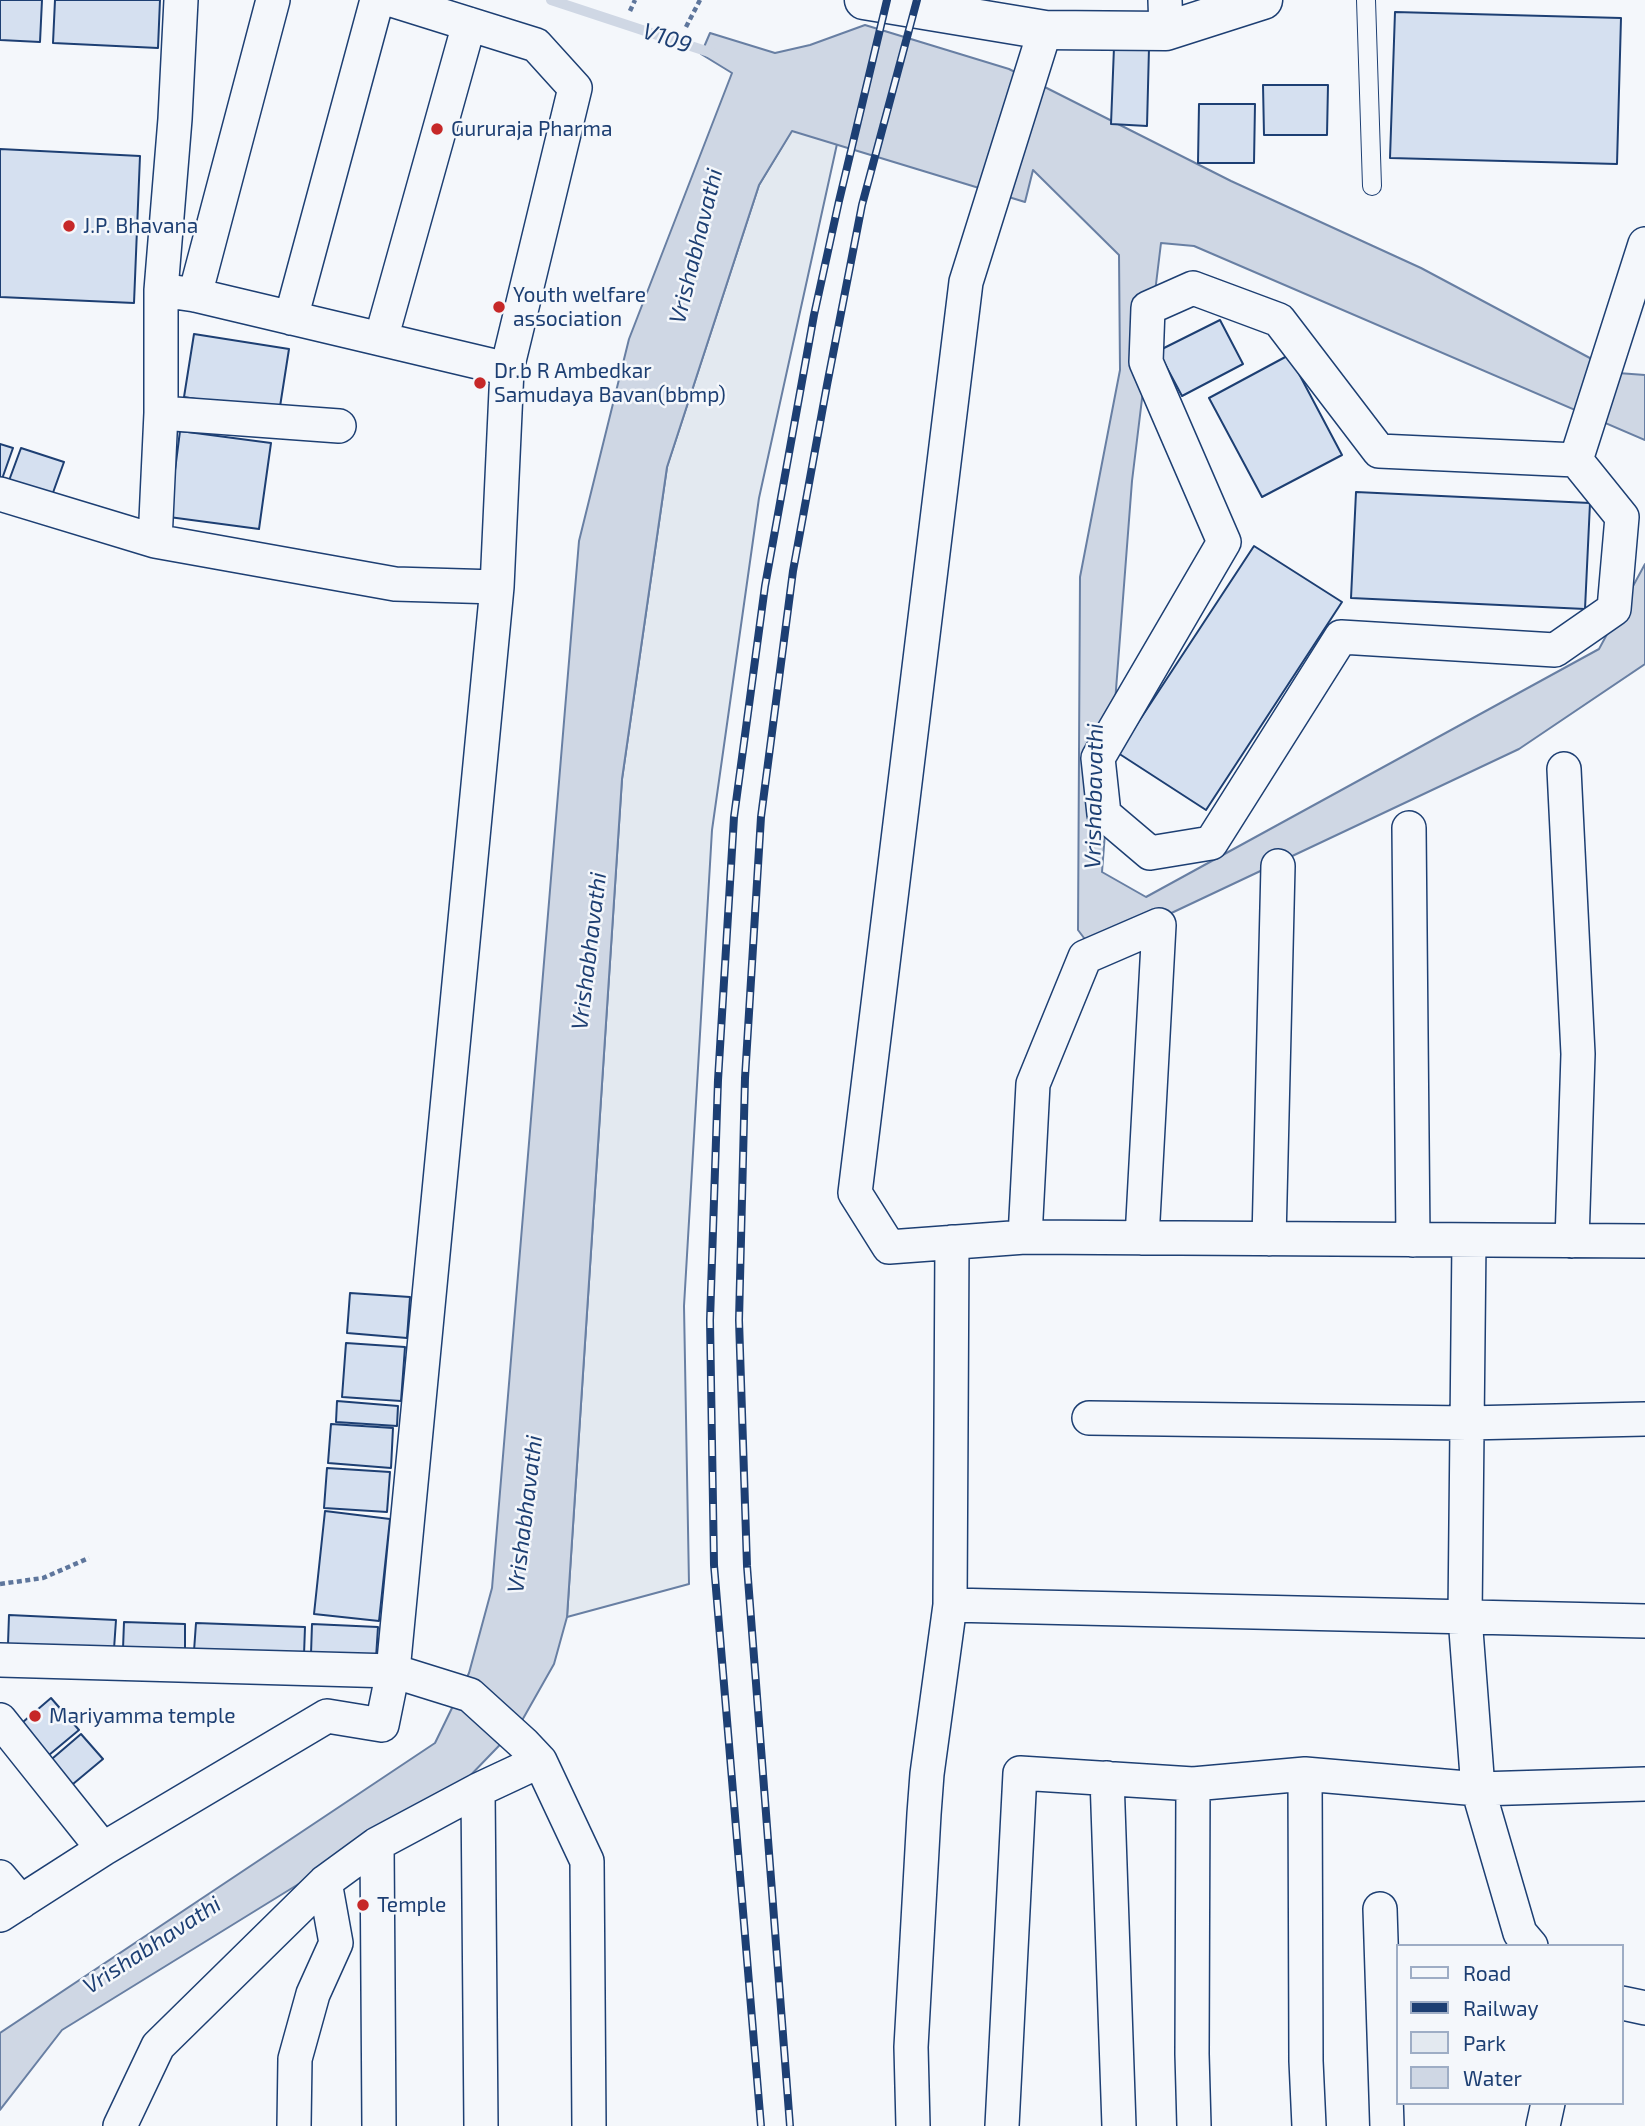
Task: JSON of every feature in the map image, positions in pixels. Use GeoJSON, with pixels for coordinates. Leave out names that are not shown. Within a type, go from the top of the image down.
{"type":"FeatureCollection","features":[{"type":"Feature","properties":{"kind":"street"},"geometry":{"type":"LineString","coordinates":[[155,541],[161,413],[161,290],[181,0]]}},
{"type":"Feature","properties":{"kind":"street"},"geometry":{"type":"LineString","coordinates":[[195,295],[273,0]]}},
{"type":"Feature","properties":{"kind":"street"},"geometry":{"type":"LineString","coordinates":[[292,318],[377,0]]}},
{"type":"Feature","properties":{"kind":"street"},"geometry":{"type":"LineString","coordinates":[[0,1877],[10,1909],[103,1849],[327,1716],[382,1725],[393,1671],[497,587],[507,369],[575,88],[536,45],[392,0]]}},
{"type":"Feature","properties":{"kind":"street"},"geometry":{"type":"LineString","coordinates":[[864,0],[1045,30],[1263,0]]}},
{"type":"Feature","properties":{"kind":"street"},"geometry":{"type":"LineString","coordinates":[[381,339],[470,24]]}},
{"type":"Feature","properties":{"kind":"street"},"geometry":{"type":"LineString","coordinates":[[1045,30],[966,282],[855,1193],[890,1247],[1025,1237],[1645,1241]]}},
{"type":"Feature","properties":{"kind":"street"},"geometry":{"type":"LineString","coordinates":[[1576,460],[1645,244]]}},
{"type":"Feature","properties":{"kind":"street"},"geometry":{"type":"LineString","coordinates":[[1193,288],[1279,320],[1380,451],[1576,460],[1622,517],[1614,609],[1555,650],[1341,637],[1211,843],[1150,853],[1104,814],[1098,758],[1224,542],[1146,362],[1148,308],[1193,288]]}},
{"type":"Feature","properties":{"kind":"street"},"geometry":{"type":"LineString","coordinates":[[161,290],[195,295],[507,369]]}},
{"type":"Feature","properties":{"kind":"street"},"geometry":{"type":"LineString","coordinates":[[161,413],[339,426]]}},
{"type":"Feature","properties":{"kind":"street"},"geometry":{"type":"LineString","coordinates":[[0,494],[155,541],[395,584],[497,587]]}},
{"type":"Feature","properties":{"kind":"street"},"geometry":{"type":"LineString","coordinates":[[1564,769],[1578,1054],[1572,1241]]}},
{"type":"Feature","properties":{"kind":"street"},"geometry":{"type":"LineString","coordinates":[[1409,828],[1413,1240]]}},
{"type":"Feature","properties":{"kind":"street"},"geometry":{"type":"LineString","coordinates":[[1269,1239],[1278,866]]}},
{"type":"Feature","properties":{"kind":"street"},"geometry":{"type":"LineString","coordinates":[[1025,1237],[1033,1084],[1085,957],[1159,925],[1142,1238]]}},
{"type":"Feature","properties":{"kind":"street"},"geometry":{"type":"LineString","coordinates":[[1469,1240],[1465,1617],[1478,1789],[1520,1933],[1529,1944]]}},
{"type":"Feature","properties":{"kind":"street"},"geometry":{"type":"LineString","coordinates":[[914,2126],[911,2047],[924,1814],[950,1605],[952,1242]]}},
{"type":"Feature","properties":{"kind":"street"},"geometry":{"type":"LineString","coordinates":[[1088,1418],[1467,1423],[1645,1419]]}},
{"type":"Feature","properties":{"kind":"street"},"geometry":{"type":"LineString","coordinates":[[950,1605],[1645,1621]]}},
{"type":"Feature","properties":{"kind":"street"},"geometry":{"type":"LineString","coordinates":[[0,1660],[393,1671],[470,1695],[532,1752],[587,1861],[589,2126]]}},
{"type":"Feature","properties":{"kind":"street"},"geometry":{"type":"LineString","coordinates":[[0,1720],[103,1849]]}},
{"type":"Feature","properties":{"kind":"street"},"geometry":{"type":"LineString","coordinates":[[120,2126],[158,2046],[325,1882],[377,1844],[478,1790],[532,1752]]}},
{"type":"Feature","properties":{"kind":"street"},"geometry":{"type":"LineString","coordinates":[[1002,2126],[1020,1773],[1193,1784],[1305,1774],[1478,1789],[1645,1784]]}},
{"type":"Feature","properties":{"kind":"street"},"geometry":{"type":"LineString","coordinates":[[1305,1774],[1306,2061],[1309,2126]]}},
{"type":"Feature","properties":{"kind":"street"},"geometry":{"type":"LineString","coordinates":[[1107,1778],[1119,2126]]}},
{"type":"Feature","properties":{"kind":"street"},"geometry":{"type":"LineString","coordinates":[[1193,1784],[1194,2126]]}},
{"type":"Feature","properties":{"kind":"street"},"geometry":{"type":"LineString","coordinates":[[478,1790],[481,2126]]}},
{"type":"Feature","properties":{"kind":"street"},"geometry":{"type":"LineString","coordinates":[[377,1844],[379,2126]]}},
{"type":"Feature","properties":{"kind":"street"},"geometry":{"type":"LineString","coordinates":[[294,2126],[295,2059],[313,1994],[335,1943],[325,1882]]}},
{"type":"Feature","properties":{"kind":"street"},"geometry":{"type":"LineString","coordinates":[[1380,1909],[1387,2126]]}},
{"type":"Feature","properties":{"kind":"street"},"geometry":{"type":"LineString","coordinates":[[1624,2003],[1645,2008]]}},
{"type":"Feature","properties":{"kind":"street"},"geometry":{"type":"LineString","coordinates":[[1543,2126],[1548,2105]]}},
{"type":"Feature","properties":{"kind":"lane"},"geometry":{"type":"LineString","coordinates":[[1366,0],[1372,186]]}},
{"type":"Feature","properties":{"kind":"path"},"geometry":{"type":"LineString","coordinates":[[630,11],[635,0]]}},
{"type":"Feature","properties":{"kind":"path"},"geometry":{"type":"LineString","coordinates":[[687,27],[701,0]]}},
{"type":"Feature","properties":{"kind":"path"},"geometry":{"type":"LineString","coordinates":[[0,1584],[43,1578],[89,1558]]}},
{"type":"Feature","properties":{"kind":"green space"},"geometry":{"type":"Polygon","coordinates":[[[792,130],[837,144],[759,498],[712,830],[684,1306],[689,1584],[567,1617],[622,779],[667,467],[759,185],[792,130]]]}},
{"type":"Feature","properties":{"kind":"water"},"geometry":{"type":"Polygon","coordinates":[[[865,25],[1009,69],[1231,181],[1421,268],[1618,373],[1645,375],[1645,440],[1194,246],[1161,243],[1132,481],[1102,872],[1146,897],[1599,649],[1645,564],[1645,664],[1519,749],[1093,950],[1078,930],[1080,577],[1120,370],[1119,255],[1033,170],[1025,202],[792,131],[759,185],[667,467],[622,779],[567,1617],[554,1664],[520,1724],[464,1782],[62,2030],[0,2110],[0,2033],[435,1743],[469,1673],[492,1588],[579,541],[629,339],[732,73],[701,54],[710,33],[775,53],[810,45],[865,25]]]}},
{"type":"Feature","properties":{"kind":"building"},"geometry":{"type":"Polygon","coordinates":[[[0,0],[42,0],[40,42],[0,40],[0,0]]]}},
{"type":"Feature","properties":{"kind":"building"},"geometry":{"type":"Polygon","coordinates":[[[55,0],[160,0],[158,48],[53,43],[55,0]]]}},
{"type":"Feature","properties":{"kind":"building"},"geometry":{"type":"Polygon","coordinates":[[[1395,12],[1621,18],[1617,164],[1390,158],[1395,12]]]}},
{"type":"Feature","properties":{"kind":"building"},"geometry":{"type":"Polygon","coordinates":[[[1114,47],[1149,48],[1147,126],[1111,124],[1114,47]]]}},
{"type":"Feature","properties":{"kind":"building"},"geometry":{"type":"Polygon","coordinates":[[[1263,85],[1328,85],[1327,135],[1264,135],[1263,85]]]}},
{"type":"Feature","properties":{"kind":"building"},"geometry":{"type":"Polygon","coordinates":[[[1199,104],[1255,104],[1254,163],[1198,163],[1199,104]]]}},
{"type":"Feature","properties":{"kind":"building","name":"J.P. Bhavana"},"geometry":{"type":"Polygon","coordinates":[[[0,149],[140,156],[134,303],[0,297],[0,149]]]}},
{"type":"Feature","properties":{"kind":"building"},"geometry":{"type":"Polygon","coordinates":[[[1220,320],[1243,364],[1182,396],[1158,351],[1220,320]]]}},
{"type":"Feature","properties":{"kind":"building"},"geometry":{"type":"Polygon","coordinates":[[[194,334],[289,349],[279,413],[184,397],[194,334]]]}},
{"type":"Feature","properties":{"kind":"building"},"geometry":{"type":"Polygon","coordinates":[[[1289,355],[1342,455],[1262,497],[1209,398],[1289,355]]]}},
{"type":"Feature","properties":{"kind":"building"},"geometry":{"type":"Polygon","coordinates":[[[180,431],[271,443],[259,529],[169,517],[180,431]]]}},
{"type":"Feature","properties":{"kind":"building"},"geometry":{"type":"Polygon","coordinates":[[[0,444],[13,448],[2,479],[0,479],[0,444]]]}},
{"type":"Feature","properties":{"kind":"building"},"geometry":{"type":"Polygon","coordinates":[[[21,448],[64,462],[50,501],[7,486],[21,448]]]}},
{"type":"Feature","properties":{"kind":"building"},"geometry":{"type":"Polygon","coordinates":[[[1356,492],[1590,503],[1585,609],[1351,598],[1356,492]]]}},
{"type":"Feature","properties":{"kind":"building"},"geometry":{"type":"Polygon","coordinates":[[[1254,546],[1342,602],[1206,810],[1118,753],[1254,546]]]}},
{"type":"Feature","properties":{"kind":"building"},"geometry":{"type":"Polygon","coordinates":[[[350,1293],[410,1297],[407,1338],[347,1333],[350,1293]]]}},
{"type":"Feature","properties":{"kind":"building"},"geometry":{"type":"Polygon","coordinates":[[[346,1343],[405,1347],[401,1401],[342,1397],[346,1343]]]}},
{"type":"Feature","properties":{"kind":"building"},"geometry":{"type":"Polygon","coordinates":[[[337,1401],[398,1406],[397,1426],[336,1422],[337,1401]]]}},
{"type":"Feature","properties":{"kind":"building"},"geometry":{"type":"Polygon","coordinates":[[[331,1424],[393,1428],[391,1468],[328,1463],[331,1424]]]}},
{"type":"Feature","properties":{"kind":"building"},"geometry":{"type":"Polygon","coordinates":[[[327,1468],[390,1472],[387,1512],[324,1508],[327,1468]]]}},
{"type":"Feature","properties":{"kind":"building"},"geometry":{"type":"Polygon","coordinates":[[[325,1511],[390,1519],[379,1621],[314,1614],[325,1511]]]}},
{"type":"Feature","properties":{"kind":"building"},"geometry":{"type":"Polygon","coordinates":[[[9,1615],[116,1620],[114,1649],[8,1644],[9,1615]]]}},
{"type":"Feature","properties":{"kind":"building"},"geometry":{"type":"Polygon","coordinates":[[[124,1622],[185,1624],[185,1651],[123,1649],[124,1622]]]}},
{"type":"Feature","properties":{"kind":"building"},"geometry":{"type":"Polygon","coordinates":[[[196,1623],[305,1627],[304,1655],[194,1651],[196,1623]]]}},
{"type":"Feature","properties":{"kind":"building"},"geometry":{"type":"Polygon","coordinates":[[[312,1624],[378,1627],[376,1658],[311,1654],[312,1624]]]}},
{"type":"Feature","properties":{"kind":"building"},"geometry":{"type":"Polygon","coordinates":[[[51,1698],[79,1730],[43,1760],[16,1728],[51,1698]]]}},
{"type":"Feature","properties":{"kind":"building"},"geometry":{"type":"Polygon","coordinates":[[[81,1734],[103,1759],[67,1789],[46,1764],[81,1734]]]}},
{"type":"Feature","properties":{"kind":"waterway","name":"V109"},"geometry":{"type":"LineString","coordinates":[[551,0],[715,54]]}},
{"type":"Feature","properties":{"kind":"railway"},"geometry":{"type":"LineString","coordinates":[[761,2126],[714,1565],[710,1320],[718,1080],[734,817],[765,586],[814,315],[887,0]]}},
{"type":"Feature","properties":{"kind":"railway"},"geometry":{"type":"LineString","coordinates":[[790,2126],[747,1566],[739,1320],[745,1078],[761,817],[793,571],[862,205],[917,0]]}},
{"type":"Feature","properties":{"kind":"place","name":"Gururaja Pharma"},"geometry":{"type":"Point","coordinates":[437,129]}},
{"type":"Feature","properties":{"kind":"place","name":"J.P. Bhavana"},"geometry":{"type":"Point","coordinates":[69,226]}},
{"type":"Feature","properties":{"kind":"place","name":"Youth welfare association"},"geometry":{"type":"Point","coordinates":[499,307]}},
{"type":"Feature","properties":{"kind":"place","name":"Dr.b R Ambedkar Samudaya Bavan(bbmp)"},"geometry":{"type":"Point","coordinates":[480,383]}},
{"type":"Feature","properties":{"kind":"place","name":"Mariyamma temple"},"geometry":{"type":"Point","coordinates":[35,1716]}},
{"type":"Feature","properties":{"kind":"place","name":"Temple"},"geometry":{"type":"Point","coordinates":[363,1905]}},
{"type":"Feature","properties":{"kind":"water label","name":"Vrishabhavathi"},"geometry":{"type":"Point","coordinates":[696,246]}},
{"type":"Feature","properties":{"kind":"water label","name":"Vrishabavathi"},"geometry":{"type":"Point","coordinates":[1094,796]}},
{"type":"Feature","properties":{"kind":"water label","name":"Vrishabhavathi"},"geometry":{"type":"Point","coordinates":[589,951]}},
{"type":"Feature","properties":{"kind":"water label","name":"Vrishabhavathi"},"geometry":{"type":"Point","coordinates":[525,1514]}},
{"type":"Feature","properties":{"kind":"water label","name":"Vrishabhavathi"},"geometry":{"type":"Point","coordinates":[152,1945]}}]}
